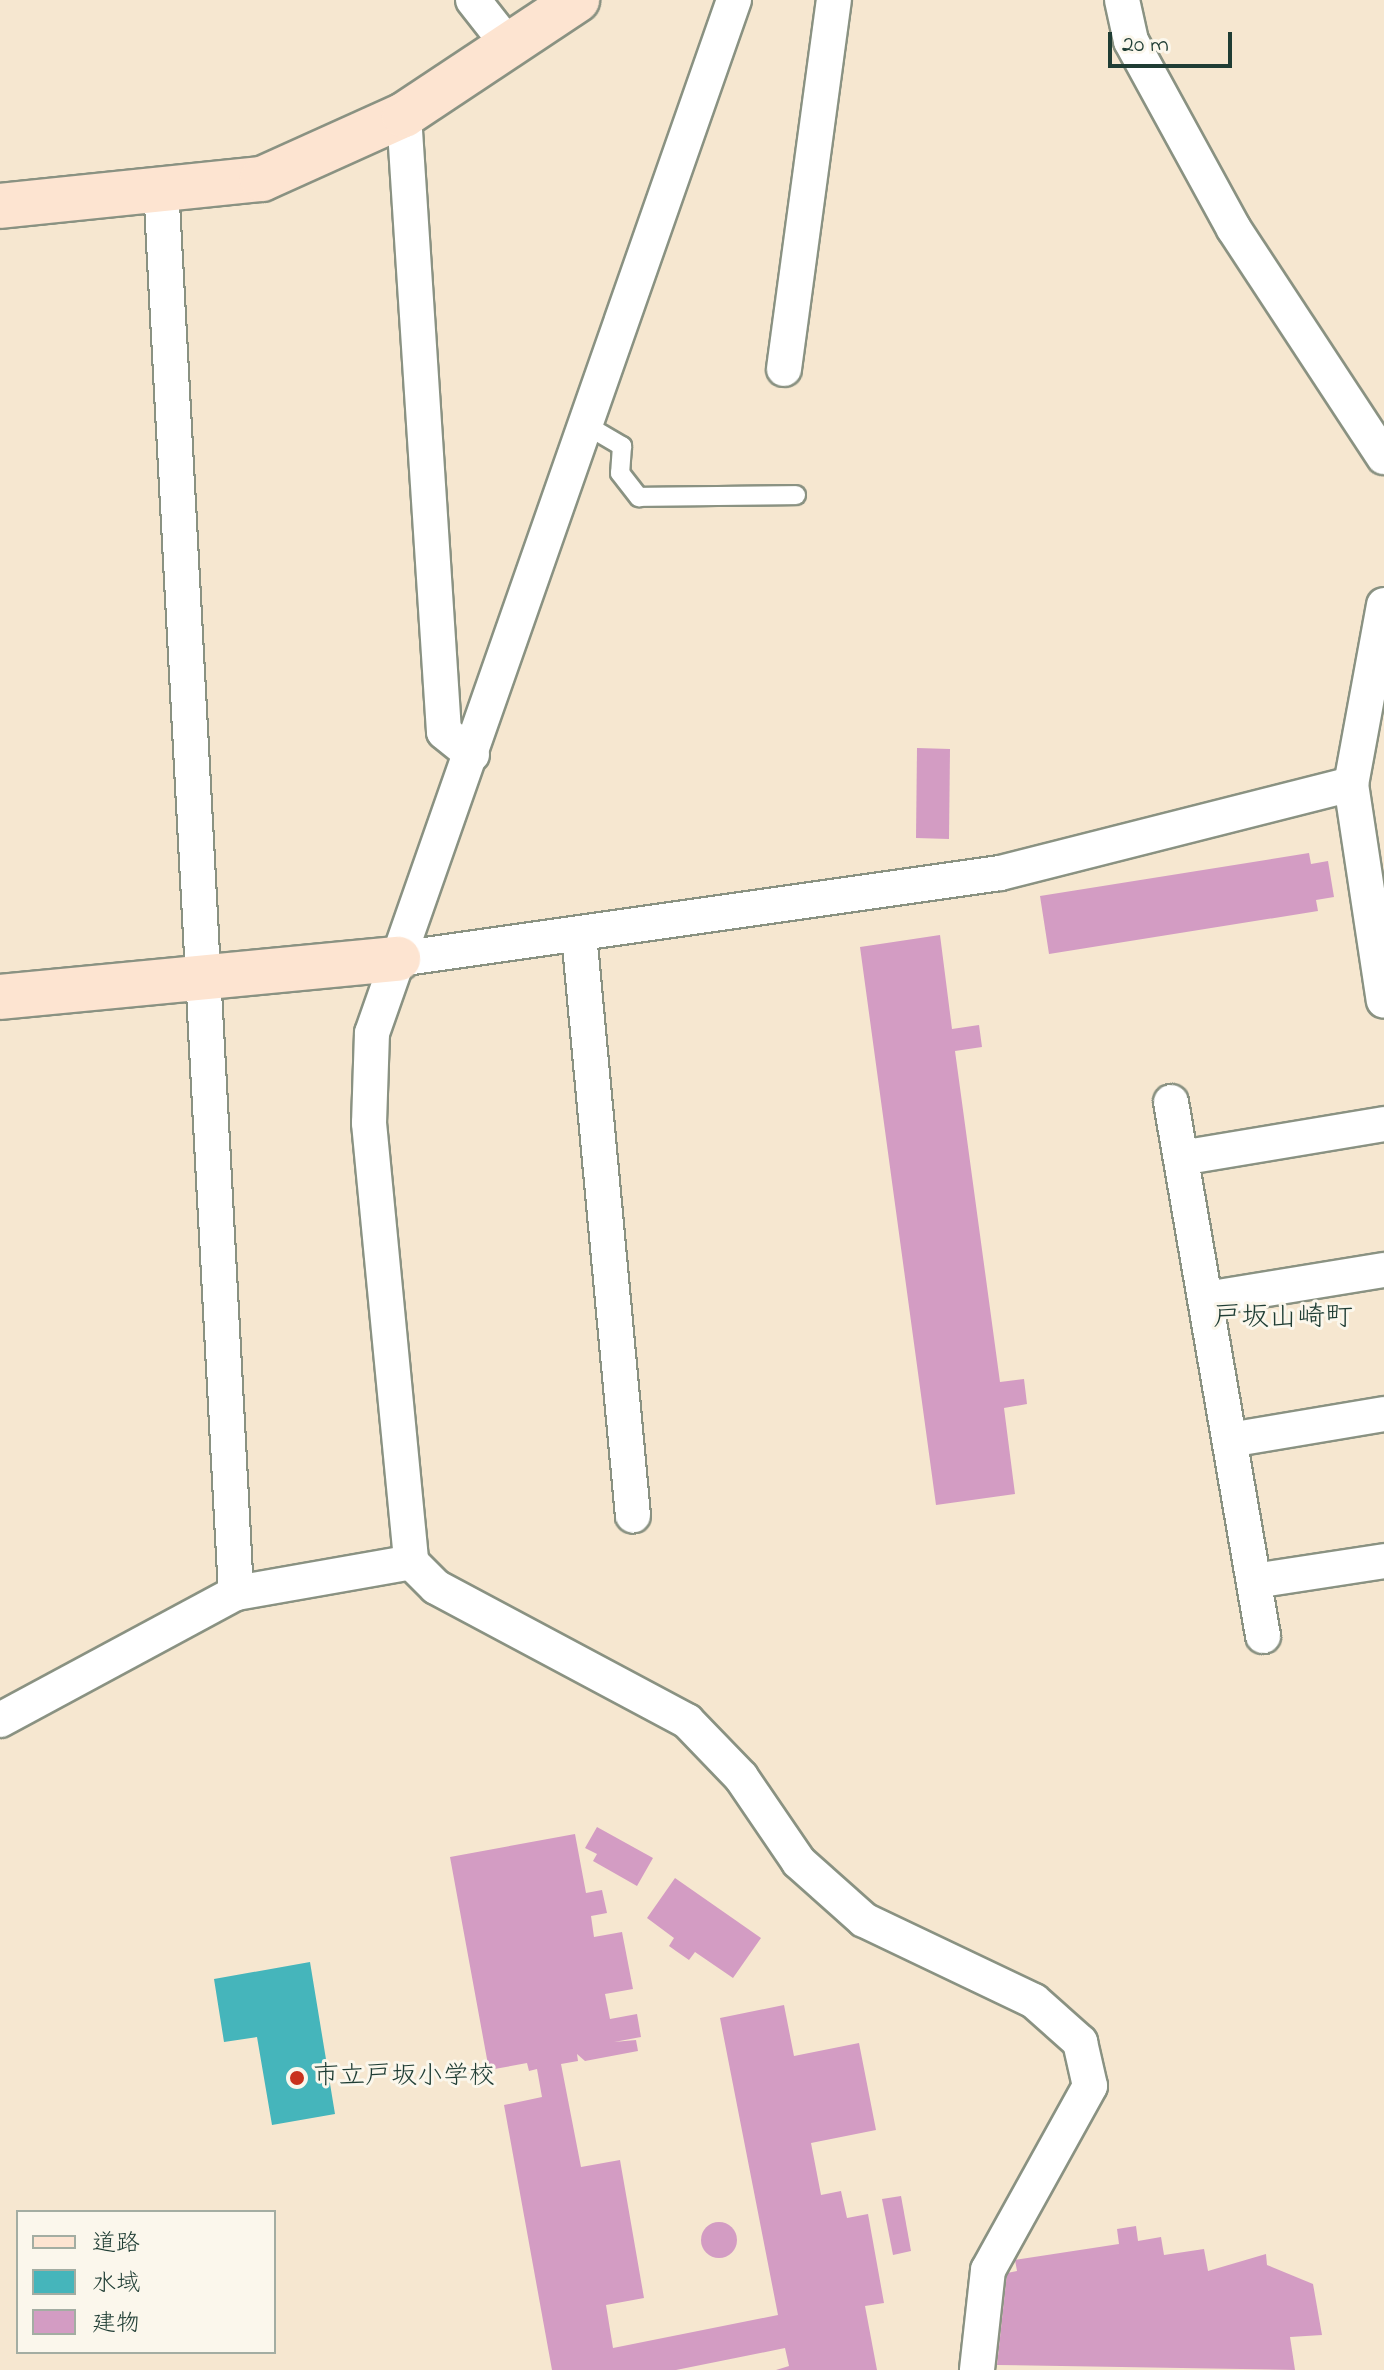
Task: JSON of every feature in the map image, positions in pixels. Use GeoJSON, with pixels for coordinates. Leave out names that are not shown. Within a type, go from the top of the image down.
{"type":"FeatureCollection","features":[{"type":"Feature","properties":{"kind":"street"},"geometry":{"type":"LineString","coordinates":[[473,0],[510,47]]}},
{"type":"Feature","properties":{"kind":"street"},"geometry":{"type":"LineString","coordinates":[[0,206],[161,185],[262,179],[404,115],[577,0]]}},
{"type":"Feature","properties":{"kind":"street"},"geometry":{"type":"LineString","coordinates":[[734,0],[472,755],[372,1033],[369,1123],[411,1562],[436,1587],[687,1721],[741,1777],[799,1862],[864,1920],[1034,2001],[1080,2042],[1090,2086],[988,2270],[977,2370]]}},
{"type":"Feature","properties":{"kind":"street"},"geometry":{"type":"LineString","coordinates":[[784,369],[834,0]]}},
{"type":"Feature","properties":{"kind":"street"},"geometry":{"type":"LineString","coordinates":[[1122,0],[1131,41],[1234,229],[1384,457]]}},
{"type":"Feature","properties":{"kind":"street"},"geometry":{"type":"LineString","coordinates":[[404,115],[444,732],[472,755]]}},
{"type":"Feature","properties":{"kind":"street"},"geometry":{"type":"LineString","coordinates":[[161,185],[199,976],[236,1593]]}},
{"type":"Feature","properties":{"kind":"street"},"geometry":{"type":"LineString","coordinates":[[1384,605],[1351,784],[1384,1001]]}},
{"type":"Feature","properties":{"kind":"street"},"geometry":{"type":"LineString","coordinates":[[0,997],[398,959],[1000,873],[1351,784]]}},
{"type":"Feature","properties":{"kind":"street"},"geometry":{"type":"LineString","coordinates":[[579,934],[633,1516]]}},
{"type":"Feature","properties":{"kind":"street"},"geometry":{"type":"LineString","coordinates":[[1171,1102],[1263,1636]]}},
{"type":"Feature","properties":{"kind":"street"},"geometry":{"type":"LineString","coordinates":[[1181,1158],[1384,1124]]}},
{"type":"Feature","properties":{"kind":"street"},"geometry":{"type":"LineString","coordinates":[[1206,1299],[1384,1270]]}},
{"type":"Feature","properties":{"kind":"street"},"geometry":{"type":"LineString","coordinates":[[1230,1440],[1384,1414]]}},
{"type":"Feature","properties":{"kind":"street"},"geometry":{"type":"LineString","coordinates":[[1254,1581],[1384,1561]]}},
{"type":"Feature","properties":{"kind":"street"},"geometry":{"type":"LineString","coordinates":[[0,1720],[236,1593],[411,1562]]}},
{"type":"Feature","properties":{"kind":"lane"},"geometry":{"type":"LineString","coordinates":[[586,425],[622,446],[620,473],[639,497],[796,495]]}},
{"type":"Feature","properties":{"kind":"water","name":"市立戸坂小学校"},"geometry":{"type":"Polygon","coordinates":[[[310,1962],[335,2114],[272,2125],[257,2037],[224,2042],[214,1979],[310,1962]]]}},
{"type":"Feature","properties":{"kind":"building"},"geometry":{"type":"Polygon","coordinates":[[[917,748],[950,749],[949,839],[916,838],[917,748]]]}},
{"type":"Feature","properties":{"kind":"building"},"geometry":{"type":"Polygon","coordinates":[[[1309,853],[1311,864],[1328,861],[1334,897],[1316,900],[1318,911],[1049,954],[1040,896],[1309,853]]]}},
{"type":"Feature","properties":{"kind":"building"},"geometry":{"type":"Polygon","coordinates":[[[940,935],[952,1029],[979,1025],[982,1047],[955,1051],[1000,1382],[1024,1379],[1027,1404],[1004,1408],[1015,1494],[936,1505],[860,947],[940,935]]]}},
{"type":"Feature","properties":{"kind":"building"},"geometry":{"type":"Polygon","coordinates":[[[597,1827],[653,1858],[637,1886],[593,1861],[597,1854],[585,1848],[597,1827]]]}},
{"type":"Feature","properties":{"kind":"building"},"geometry":{"type":"Polygon","coordinates":[[[575,1834],[586,1893],[602,1890],[607,1913],[591,1916],[594,1937],[622,1932],[633,1989],[605,1994],[610,2019],[637,2014],[641,2037],[614,2042],[636,2040],[638,2051],[585,2061],[577,2054],[578,2061],[561,2064],[581,2167],[620,2160],[644,2298],[606,2305],[613,2348],[778,2315],[720,2018],[784,2005],[794,2056],[859,2043],[876,2130],[811,2143],[821,2195],[841,2191],[847,2218],[868,2214],[884,2303],[865,2306],[877,2370],[776,2370],[789,2366],[785,2348],[676,2370],[552,2370],[504,2105],[542,2097],[537,2069],[529,2071],[527,2063],[489,2070],[450,1857],[575,1834]]]}},
{"type":"Feature","properties":{"kind":"building"},"geometry":{"type":"Polygon","coordinates":[[[675,1878],[761,1938],[733,1978],[695,1952],[689,1960],[676,1951],[669,1946],[674,1938],[647,1918],[675,1878]]]}},
{"type":"Feature","properties":{"kind":"building"},"geometry":{"type":"Polygon","coordinates":[[[901,2196],[911,2251],[893,2255],[882,2199],[901,2196]]]}},
{"type":"Feature","properties":{"kind":"building"},"geometry":{"type":"Polygon","coordinates":[[[719,2222],[732,2227],[737,2240],[732,2253],[719,2258],[706,2253],[701,2240],[706,2227],[719,2222]]]}},
{"type":"Feature","properties":{"kind":"building"},"geometry":{"type":"Polygon","coordinates":[[[1136,2226],[1138,2241],[1161,2237],[1164,2255],[1204,2249],[1208,2271],[1266,2254],[1267,2265],[1313,2284],[1322,2335],[1290,2337],[1295,2370],[997,2365],[1007,2273],[1017,2271],[1015,2260],[1119,2244],[1117,2229],[1136,2226]]]}},
{"type":"Feature","properties":{"kind":"place","name":"市立戸坂小学校"},"geometry":{"type":"Point","coordinates":[297,2078]}},
{"type":"Feature","properties":{"kind":"district","name":"戸坂山崎町"},"geometry":{"type":"Point","coordinates":[1283,1319]}}]}
